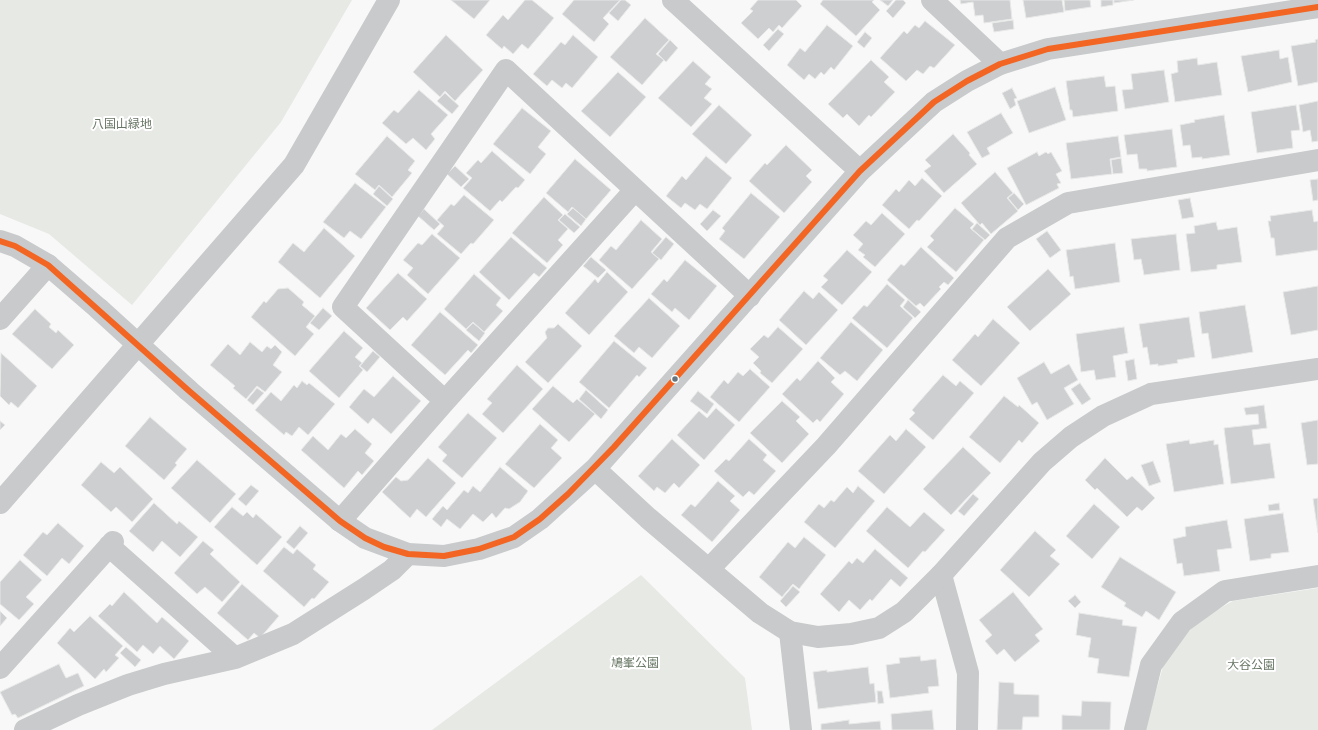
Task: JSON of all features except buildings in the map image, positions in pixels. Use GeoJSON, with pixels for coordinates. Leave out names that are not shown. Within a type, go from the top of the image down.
{"type":"FeatureCollection","features":[{"type":"Feature","properties":{"kind":"street"},"geometry":{"type":"LineString","coordinates":[[0,503],[294,164],[388,0]]}},
{"type":"Feature","properties":{"kind":"street"},"geometry":{"type":"LineString","coordinates":[[673,0],[860,171]]}},
{"type":"Feature","properties":{"kind":"street"},"geometry":{"type":"LineString","coordinates":[[932,0],[1000,64]]}},
{"type":"Feature","properties":{"kind":"street"},"geometry":{"type":"LineString","coordinates":[[0,241],[15,246],[48,265],[188,390],[340,522],[365,538],[408,554],[444,556],[479,549],[514,537],[540,519],[595,469],[860,171],[934,102],[967,80],[1000,64],[1048,49],[1318,7]]}},
{"type":"Feature","properties":{"kind":"street"},"geometry":{"type":"LineString","coordinates":[[445,401],[343,307],[506,70],[750,296]]}},
{"type":"Feature","properties":{"kind":"street"},"geometry":{"type":"LineString","coordinates":[[709,569],[826,446],[1007,238],[1068,203],[1318,160]]}},
{"type":"Feature","properties":{"kind":"street"},"geometry":{"type":"LineString","coordinates":[[340,522],[445,401],[635,190]]}},
{"type":"Feature","properties":{"kind":"street"},"geometry":{"type":"LineString","coordinates":[[0,320],[48,265]]}},
{"type":"Feature","properties":{"kind":"street"},"geometry":{"type":"LineString","coordinates":[[595,469],[648,518],[760,613],[790,632],[818,637],[851,634],[879,628],[904,612],[941,575],[1042,462],[1071,437],[1103,416],[1151,394],[1318,369]]}},
{"type":"Feature","properties":{"kind":"street"},"geometry":{"type":"LineString","coordinates":[[0,668],[111,544],[235,658]]}},
{"type":"Feature","properties":{"kind":"street"},"geometry":{"type":"LineString","coordinates":[[25,730],[78,705],[128,685],[164,674],[235,658],[293,634],[392,570],[408,554]]}},
{"type":"Feature","properties":{"kind":"street"},"geometry":{"type":"LineString","coordinates":[[941,575],[968,673],[967,730]]}},
{"type":"Feature","properties":{"kind":"street"},"geometry":{"type":"LineString","coordinates":[[1135,730],[1152,665],[1182,622],[1225,591],[1318,576]]}},
{"type":"Feature","properties":{"kind":"street"},"geometry":{"type":"LineString","coordinates":[[790,632],[801,730]]}},
{"type":"Feature","properties":{"kind":"green space","name":"八国山緑地"},"geometry":{"type":"Polygon","coordinates":[[[0,0],[352,0],[281,122],[132,305],[49,234],[0,214],[0,0]]]}},
{"type":"Feature","properties":{"kind":"green space","name":"鳩峯公園"},"geometry":{"type":"Polygon","coordinates":[[[641,575],[745,678],[752,730],[432,730],[641,575]]]}},
{"type":"Feature","properties":{"kind":"green space","name":"大谷公園"},"geometry":{"type":"Polygon","coordinates":[[[1318,588],[1318,730],[1145,730],[1164,663],[1180,639],[1204,617],[1233,601],[1318,588]]]}},
{"type":"Feature","properties":{"kind":"transit line"},"geometry":{"type":"LineString","coordinates":[[0,241],[15,246],[48,265],[188,390],[340,521],[365,538],[384,547],[408,554],[444,556],[479,549],[514,537],[540,519],[568,494],[614,447],[860,171],[934,102],[967,81],[1000,64],[1048,49],[1318,7]]}}]}
